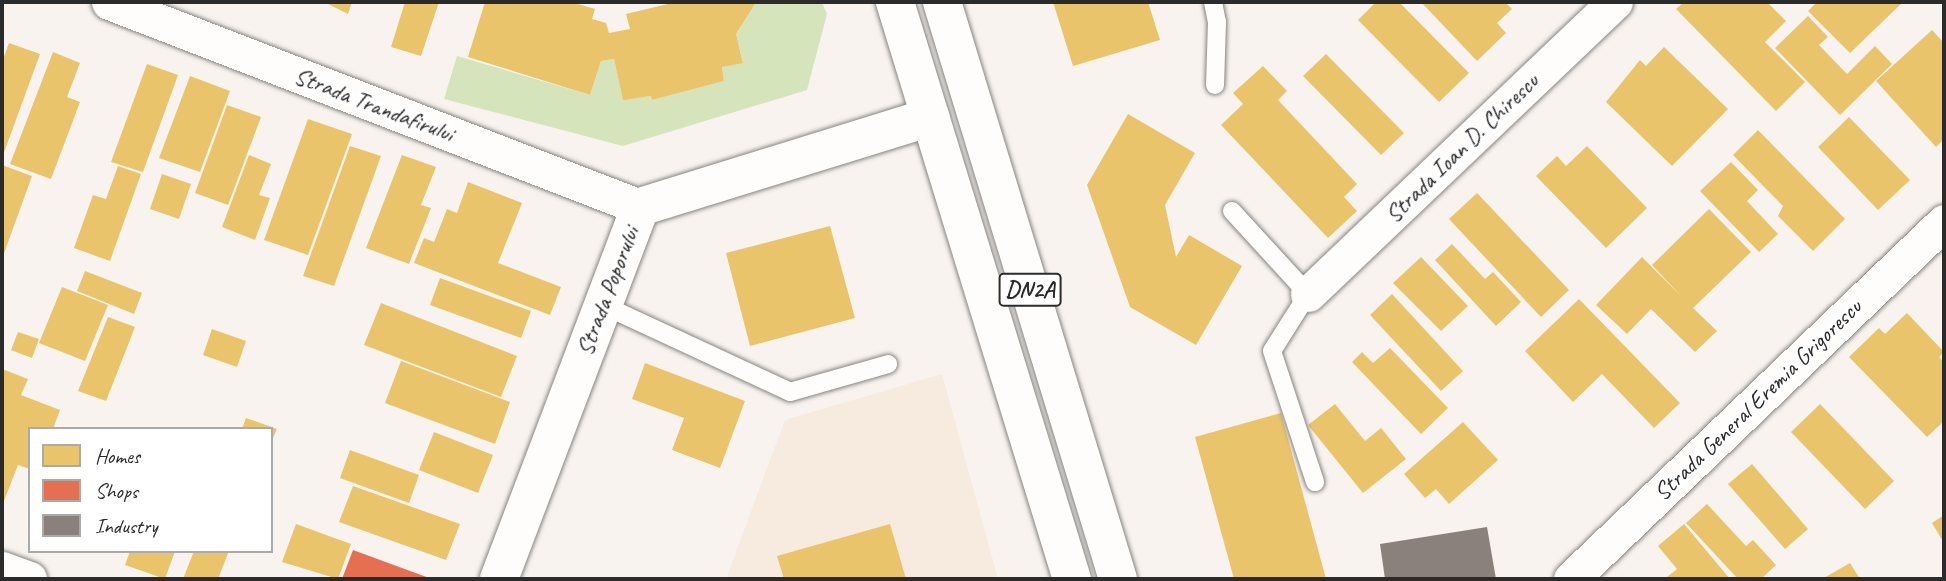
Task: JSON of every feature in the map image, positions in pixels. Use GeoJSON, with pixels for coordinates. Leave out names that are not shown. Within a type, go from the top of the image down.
{"type":"FeatureCollection","features":[{"type":"Feature","properties":{"kind":"main road","name":"DN2A"},"geometry":{"type":"LineString","coordinates":[[895,2],[1072,579]]}},
{"type":"Feature","properties":{"kind":"main road","name":"DN2A"},"geometry":{"type":"LineString","coordinates":[[942,2],[1118,579]]}},
{"type":"Feature","properties":{"kind":"main road","name":"Strada Poporului"},"geometry":{"type":"LineString","coordinates":[[499,579],[640,207],[930,117]]}},
{"type":"Feature","properties":{"kind":"street","name":"Strada Trandafirului"},"geometry":{"type":"LineString","coordinates":[[108,2],[640,207]]}},
{"type":"Feature","properties":{"kind":"street","name":"Strada Ioan D. Chirescu"},"geometry":{"type":"LineString","coordinates":[[1308,294],[1615,2]]}},
{"type":"Feature","properties":{"kind":"street","name":"Strada General Eremia Grigorescu"},"geometry":{"type":"LineString","coordinates":[[1571,579],[1944,222]]}},
{"type":"Feature","properties":{"kind":"street"},"geometry":{"type":"LineString","coordinates":[[2,569],[29,579]]}},
{"type":"Feature","properties":{"kind":"lane"},"geometry":{"type":"LineString","coordinates":[[1213,2],[1217,22],[1215,85]]}},
{"type":"Feature","properties":{"kind":"lane"},"geometry":{"type":"LineString","coordinates":[[1232,211],[1308,294],[1272,351],[1315,482]]}},
{"type":"Feature","properties":{"kind":"lane"},"geometry":{"type":"LineString","coordinates":[[603,305],[790,392],[888,364]]}},
{"type":"Feature","properties":{"kind":"shaded area"},"geometry":{"type":"Polygon","coordinates":[[[942,374],[998,579],[726,579],[785,420],[942,374]]]}},
{"type":"Feature","properties":{"kind":"green space"},"geometry":{"type":"Polygon","coordinates":[[[822,2],[827,14],[807,90],[623,146],[444,99],[457,56],[590,95],[601,61],[614,59],[623,99],[651,96],[652,100],[724,81],[722,67],[743,62],[736,34],[754,4],[822,2]]]}},
{"type":"Feature","properties":{"kind":"building: Homes"},"geometry":{"type":"Polygon","coordinates":[[[324,2],[352,2],[348,14],[324,2]]]}},
{"type":"Feature","properties":{"kind":"building: Homes"},"geometry":{"type":"Polygon","coordinates":[[[405,2],[439,2],[421,56],[391,47],[405,2]]]}},
{"type":"Feature","properties":{"kind":"building: Homes"},"geometry":{"type":"Polygon","coordinates":[[[485,2],[571,2],[595,9],[592,19],[606,23],[609,33],[630,29],[626,14],[676,2],[756,2],[736,34],[743,63],[722,67],[724,81],[652,100],[651,96],[623,100],[614,59],[601,61],[590,95],[468,57],[485,2]]]}},
{"type":"Feature","properties":{"kind":"building: Homes"},"geometry":{"type":"Polygon","coordinates":[[[1053,2],[1148,2],[1160,40],[1073,66],[1053,2]]]}},
{"type":"Feature","properties":{"kind":"building: Homes"},"geometry":{"type":"Polygon","coordinates":[[[1376,2],[1399,2],[1469,73],[1439,102],[1358,20],[1376,2]]]}},
{"type":"Feature","properties":{"kind":"building: Homes"},"geometry":{"type":"Polygon","coordinates":[[[1421,2],[1505,2],[1512,9],[1497,23],[1506,33],[1477,61],[1421,2]]]}},
{"type":"Feature","properties":{"kind":"building: Homes"},"geometry":{"type":"Polygon","coordinates":[[[1684,2],[1767,2],[1786,21],[1765,42],[1805,82],[1776,111],[1676,9],[1684,2]]]}},
{"type":"Feature","properties":{"kind":"building: Homes"},"geometry":{"type":"Polygon","coordinates":[[[1817,2],[1903,2],[1850,53],[1808,11],[1817,2]]]}},
{"type":"Feature","properties":{"kind":"building: Homes"},"geometry":{"type":"Polygon","coordinates":[[[1808,16],[1828,37],[1819,45],[1847,74],[1875,46],[1892,64],[1840,115],[1775,48],[1808,16]]]}},
{"type":"Feature","properties":{"kind":"building: Homes"},"geometry":{"type":"Polygon","coordinates":[[[1932,30],[1944,43],[1944,139],[1936,147],[1876,81],[1932,30]]]}},
{"type":"Feature","properties":{"kind":"building: Homes"},"geometry":{"type":"Polygon","coordinates":[[[9,43],[40,54],[2,158],[2,62],[9,43]]]}},
{"type":"Feature","properties":{"kind":"building: Homes"},"geometry":{"type":"Polygon","coordinates":[[[1664,47],[1728,109],[1672,166],[1606,102],[1640,60],[1646,66],[1664,47]]]}},
{"type":"Feature","properties":{"kind":"building: Homes"},"geometry":{"type":"Polygon","coordinates":[[[53,52],[80,63],[67,97],[80,102],[51,179],[10,164],[53,52]]]}},
{"type":"Feature","properties":{"kind":"building: Homes"},"geometry":{"type":"Polygon","coordinates":[[[1326,54],[1404,133],[1381,155],[1303,76],[1326,54]]]}},
{"type":"Feature","properties":{"kind":"building: Homes"},"geometry":{"type":"Polygon","coordinates":[[[147,64],[178,75],[143,172],[111,162],[147,64]]]}},
{"type":"Feature","properties":{"kind":"building: Homes"},"geometry":{"type":"Polygon","coordinates":[[[1263,66],[1287,91],[1278,100],[1357,184],[1344,197],[1357,211],[1328,238],[1221,125],[1243,104],[1233,93],[1263,66]]]}},
{"type":"Feature","properties":{"kind":"building: Homes"},"geometry":{"type":"Polygon","coordinates":[[[190,76],[230,91],[200,172],[159,158],[190,76]]]}},
{"type":"Feature","properties":{"kind":"building: Homes"},"geometry":{"type":"Polygon","coordinates":[[[227,105],[261,117],[228,205],[195,193],[227,105]]]}},
{"type":"Feature","properties":{"kind":"building: Homes"},"geometry":{"type":"Polygon","coordinates":[[[1128,114],[1195,153],[1165,205],[1176,257],[1189,235],[1242,266],[1196,345],[1130,307],[1087,185],[1128,114]]]}},
{"type":"Feature","properties":{"kind":"building: Homes"},"geometry":{"type":"Polygon","coordinates":[[[1849,117],[1910,180],[1878,210],[1818,147],[1849,117]]]}},
{"type":"Feature","properties":{"kind":"building: Homes"},"geometry":{"type":"Polygon","coordinates":[[[308,119],[352,134],[308,255],[264,240],[308,119]]]}},
{"type":"Feature","properties":{"kind":"building: Homes"},"geometry":{"type":"Polygon","coordinates":[[[1758,130],[1845,219],[1813,251],[1778,216],[1783,206],[1733,155],[1758,130]]]}},
{"type":"Feature","properties":{"kind":"building: Homes"},"geometry":{"type":"Polygon","coordinates":[[[350,146],[381,156],[334,286],[303,276],[350,146]]]}},
{"type":"Feature","properties":{"kind":"building: Homes"},"geometry":{"type":"Polygon","coordinates":[[[1587,146],[1647,208],[1606,248],[1536,176],[1557,156],[1566,166],[1587,146]]]}},
{"type":"Feature","properties":{"kind":"building: Homes"},"geometry":{"type":"Polygon","coordinates":[[[249,155],[271,164],[259,195],[270,198],[255,240],[222,227],[249,155]]]}},
{"type":"Feature","properties":{"kind":"building: Homes"},"geometry":{"type":"Polygon","coordinates":[[[402,155],[436,167],[421,205],[431,208],[409,264],[366,248],[402,155]]]}},
{"type":"Feature","properties":{"kind":"building: Homes"},"geometry":{"type":"Polygon","coordinates":[[[1731,162],[1758,190],[1747,201],[1778,234],[1759,252],[1700,191],[1731,162]]]}},
{"type":"Feature","properties":{"kind":"building: Homes"},"geometry":{"type":"Polygon","coordinates":[[[2,165],[32,176],[2,259],[2,165]]]}},
{"type":"Feature","properties":{"kind":"building: Homes"},"geometry":{"type":"Polygon","coordinates":[[[118,166],[141,174],[110,261],[74,248],[93,195],[106,199],[118,166]]]}},
{"type":"Feature","properties":{"kind":"building: Homes"},"geometry":{"type":"Polygon","coordinates":[[[162,174],[191,184],[179,219],[150,209],[162,174]]]}},
{"type":"Feature","properties":{"kind":"building: Homes"},"geometry":{"type":"Polygon","coordinates":[[[468,182],[522,203],[498,263],[561,287],[550,315],[414,263],[424,238],[434,242],[447,209],[457,213],[468,182]]]}},
{"type":"Feature","properties":{"kind":"building: Homes"},"geometry":{"type":"Polygon","coordinates":[[[1477,193],[1569,290],[1541,317],[1449,219],[1477,193]]]}},
{"type":"Feature","properties":{"kind":"building: Homes"},"geometry":{"type":"Polygon","coordinates":[[[1709,209],[1751,252],[1693,308],[1717,331],[1695,352],[1651,309],[1627,334],[1596,305],[1642,257],[1681,296],[1652,265],[1709,209]]]}},
{"type":"Feature","properties":{"kind":"building: Homes"},"geometry":{"type":"Polygon","coordinates":[[[830,226],[855,318],[750,346],[726,253],[830,226]]]}},
{"type":"Feature","properties":{"kind":"building: Homes"},"geometry":{"type":"Polygon","coordinates":[[[1452,244],[1485,279],[1493,272],[1521,302],[1496,326],[1435,260],[1452,244]]]}},
{"type":"Feature","properties":{"kind":"building: Homes"},"geometry":{"type":"Polygon","coordinates":[[[1421,257],[1468,306],[1441,331],[1393,283],[1421,257]]]}},
{"type":"Feature","properties":{"kind":"building: Homes"},"geometry":{"type":"Polygon","coordinates":[[[85,271],[142,293],[134,314],[77,291],[85,271]]]}},
{"type":"Feature","properties":{"kind":"building: Homes"},"geometry":{"type":"Polygon","coordinates":[[[440,278],[531,311],[521,338],[430,305],[440,278]]]}},
{"type":"Feature","properties":{"kind":"building: Homes"},"geometry":{"type":"Polygon","coordinates":[[[62,287],[108,305],[85,361],[39,343],[62,287]]]}},
{"type":"Feature","properties":{"kind":"building: Homes"},"geometry":{"type":"Polygon","coordinates":[[[1392,294],[1463,371],[1441,391],[1370,315],[1392,294]]]}},
{"type":"Feature","properties":{"kind":"building: Homes"},"geometry":{"type":"Polygon","coordinates":[[[1579,299],[1680,403],[1654,428],[1602,374],[1573,402],[1525,351],[1579,299]]]}},
{"type":"Feature","properties":{"kind":"building: Homes"},"geometry":{"type":"Polygon","coordinates":[[[381,303],[517,356],[501,397],[364,345],[381,303]]]}},
{"type":"Feature","properties":{"kind":"building: Homes"},"geometry":{"type":"Polygon","coordinates":[[[1907,313],[1944,352],[1939,357],[1944,362],[1944,421],[1927,437],[1849,357],[1879,328],[1885,334],[1907,313]]]}},
{"type":"Feature","properties":{"kind":"building: Homes"},"geometry":{"type":"Polygon","coordinates":[[[108,317],[135,327],[106,401],[78,391],[108,317]]]}},
{"type":"Feature","properties":{"kind":"building: Homes"},"geometry":{"type":"Polygon","coordinates":[[[212,329],[246,341],[237,367],[203,355],[212,329]]]}},
{"type":"Feature","properties":{"kind":"building: Homes"},"geometry":{"type":"Polygon","coordinates":[[[18,332],[39,339],[32,358],[11,350],[18,332]]]}},
{"type":"Feature","properties":{"kind":"building: Homes"},"geometry":{"type":"Polygon","coordinates":[[[1390,348],[1448,408],[1421,434],[1352,362],[1362,352],[1373,363],[1390,348]]]}},
{"type":"Feature","properties":{"kind":"building: Homes"},"geometry":{"type":"Polygon","coordinates":[[[401,361],[510,402],[495,444],[385,403],[401,361]]]}},
{"type":"Feature","properties":{"kind":"building: Homes"},"geometry":{"type":"Polygon","coordinates":[[[645,363],[745,401],[720,468],[672,450],[684,418],[632,399],[645,363]]]}},
{"type":"Feature","properties":{"kind":"building: Homes"},"geometry":{"type":"Polygon","coordinates":[[[2,369],[28,379],[21,395],[60,410],[54,427],[28,427],[28,468],[18,465],[2,506],[2,369]]]}},
{"type":"Feature","properties":{"kind":"building: Homes"},"geometry":{"type":"Polygon","coordinates":[[[1335,404],[1365,441],[1381,428],[1406,459],[1363,493],[1308,425],[1335,404]]]}},
{"type":"Feature","properties":{"kind":"building: Homes"},"geometry":{"type":"Polygon","coordinates":[[[1820,404],[1894,481],[1865,509],[1791,432],[1820,404]]]}},
{"type":"Feature","properties":{"kind":"building: Homes"},"geometry":{"type":"Polygon","coordinates":[[[1281,413],[1326,579],[1234,579],[1195,437],[1281,413]]]}},
{"type":"Feature","properties":{"kind":"building: Homes"},"geometry":{"type":"Polygon","coordinates":[[[246,418],[271,427],[243,427],[246,418]]]}},
{"type":"Feature","properties":{"kind":"building: Homes"},"geometry":{"type":"Polygon","coordinates":[[[1463,422],[1498,460],[1449,504],[1436,489],[1425,498],[1404,474],[1463,422]]]}},
{"type":"Feature","properties":{"kind":"building: Homes"},"geometry":{"type":"Polygon","coordinates":[[[434,432],[493,455],[478,493],[419,470],[434,432]]]}},
{"type":"Feature","properties":{"kind":"building: Homes"},"geometry":{"type":"Polygon","coordinates":[[[350,450],[419,475],[409,503],[340,478],[350,450]]]}},
{"type":"Feature","properties":{"kind":"building: Homes"},"geometry":{"type":"Polygon","coordinates":[[[1752,464],[1808,529],[1785,549],[1728,484],[1752,464]]]}},
{"type":"Feature","properties":{"kind":"building: Homes"},"geometry":{"type":"Polygon","coordinates":[[[353,486],[460,524],[446,560],[339,522],[353,486]]]}},
{"type":"Feature","properties":{"kind":"building: Homes"},"geometry":{"type":"Polygon","coordinates":[[[1707,504],[1746,546],[1753,540],[1776,565],[1761,579],[1738,579],[1686,523],[1707,504]]]}},
{"type":"Feature","properties":{"kind":"building: Homes"},"geometry":{"type":"Polygon","coordinates":[[[1944,515],[1944,543],[1932,523],[1944,515]]]}},
{"type":"Feature","properties":{"kind":"building: Homes"},"geometry":{"type":"Polygon","coordinates":[[[296,524],[351,544],[338,579],[282,562],[296,524]]]}},
{"type":"Feature","properties":{"kind":"building: Homes"},"geometry":{"type":"Polygon","coordinates":[[[890,524],[906,579],[784,579],[777,556],[890,524]]]}},
{"type":"Feature","properties":{"kind":"building: Homes"},"geometry":{"type":"Polygon","coordinates":[[[1684,524],[1730,579],[1667,577],[1677,569],[1658,546],[1684,524]]]}},
{"type":"Feature","properties":{"kind":"building: Homes"},"geometry":{"type":"Polygon","coordinates":[[[129,553],[174,553],[165,579],[125,565],[129,553]]]}},
{"type":"Feature","properties":{"kind":"building: Homes"},"geometry":{"type":"Polygon","coordinates":[[[193,553],[228,553],[218,579],[183,579],[193,553]]]}},
{"type":"Feature","properties":{"kind":"building: Homes"},"geometry":{"type":"Polygon","coordinates":[[[1850,563],[1860,579],[1822,579],[1850,563]]]}},
{"type":"Feature","properties":{"kind":"building: Shops"},"geometry":{"type":"Polygon","coordinates":[[[353,550],[432,579],[342,579],[353,550]]]}},
{"type":"Feature","properties":{"kind":"building: Industry"},"geometry":{"type":"Polygon","coordinates":[[[1487,527],[1496,579],[1385,579],[1380,544],[1487,527]]]}}]}
